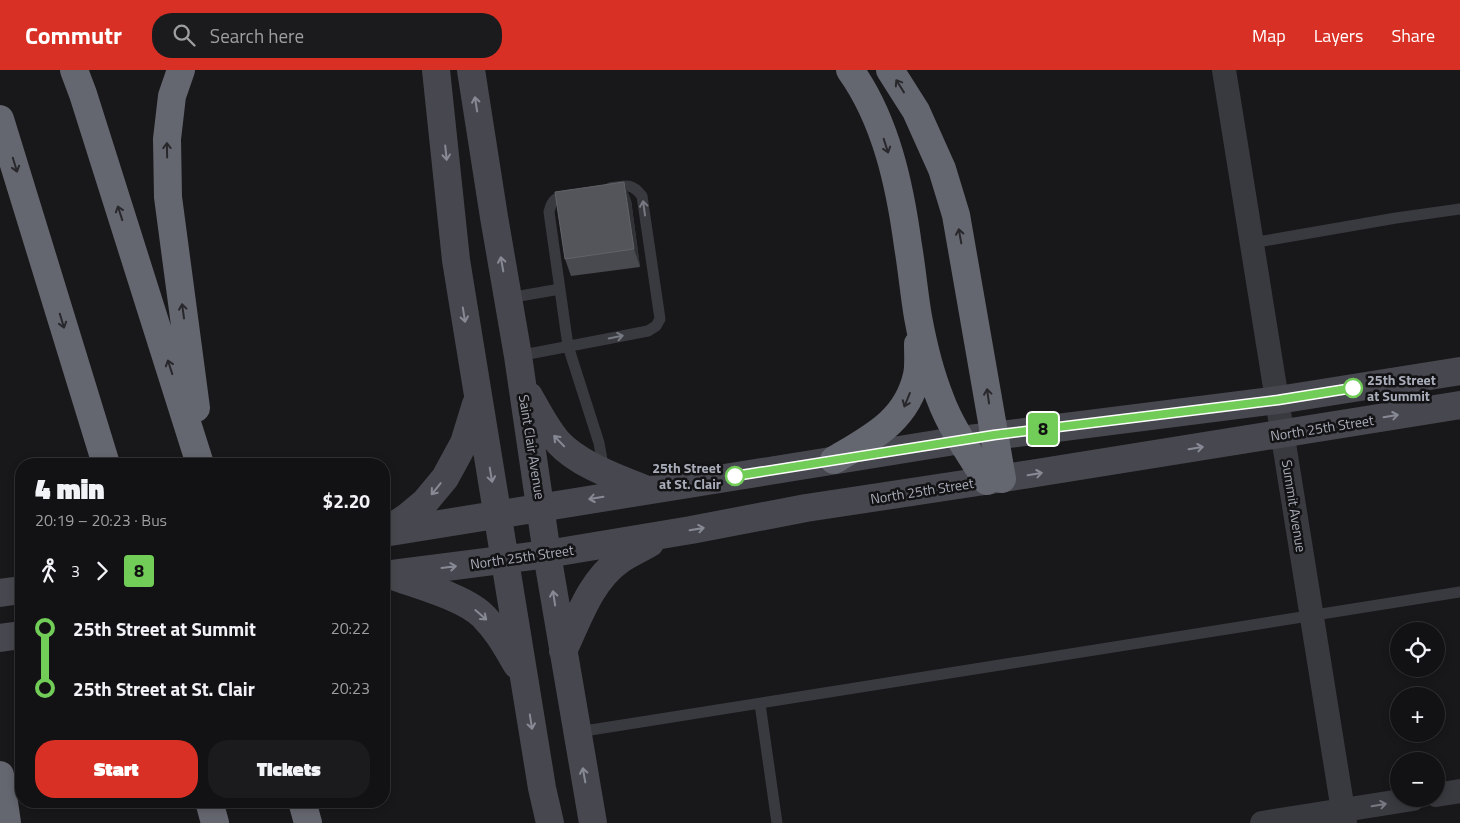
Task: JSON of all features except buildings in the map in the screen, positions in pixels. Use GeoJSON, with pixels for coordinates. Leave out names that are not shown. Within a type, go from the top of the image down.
{"type":"FeatureCollection","features":[{"type":"Feature","properties":{"kind":"highway"},"geometry":{"type":"LineString","coordinates":[[74,70],[200,458]]}},
{"type":"Feature","properties":{"kind":"highway"},"geometry":{"type":"LineString","coordinates":[[181,70],[172,96],[167,139],[168,197],[201,458]]}},
{"type":"Feature","properties":{"kind":"highway"},"geometry":{"type":"LineString","coordinates":[[850,70],[859,82],[878,122],[893,169],[905,221],[918,318],[940,399],[961,440],[994,480]]}},
{"type":"Feature","properties":{"kind":"highway"},"geometry":{"type":"LineString","coordinates":[[890,70],[916,111],[942,169],[956,215],[994,435],[994,480]]}},
{"type":"Feature","properties":{"kind":"highway"},"geometry":{"type":"LineString","coordinates":[[0,119],[104,458]]}},
{"type":"Feature","properties":{"kind":"highway"},"geometry":{"type":"LineString","coordinates":[[834,460],[878,434],[904,408],[917,374],[918,318]]}},
{"type":"Feature","properties":{"kind":"highway"},"geometry":{"type":"LineString","coordinates":[[0,775],[7,823]]}},
{"type":"Feature","properties":{"kind":"highway"},"geometry":{"type":"LineString","coordinates":[[211,808],[216,823]]}},
{"type":"Feature","properties":{"kind":"highway"},"geometry":{"type":"LineString","coordinates":[[304,808],[308,823]]}},
{"type":"Feature","properties":{"kind":"main road"},"geometry":{"type":"LineString","coordinates":[[436,70],[456,260],[542,788],[550,823]]}},
{"type":"Feature","properties":{"kind":"main road","name":"Saint Clair Avenue"},"geometry":{"type":"LineString","coordinates":[[471,70],[541,506],[547,554],[593,823]]}},
{"type":"Feature","properties":{"kind":"main road"},"geometry":{"type":"LineString","coordinates":[[519,368],[546,426],[560,443],[588,464],[647,490]]}},
{"type":"Feature","properties":{"kind":"main road"},"geometry":{"type":"LineString","coordinates":[[390,531],[994,435],[1278,400],[1460,372]]}},
{"type":"Feature","properties":{"kind":"main road"},"geometry":{"type":"LineString","coordinates":[[390,528],[425,502],[445,478],[464,443],[478,398]]}},
{"type":"Feature","properties":{"kind":"main road","name":"North 25th Street"},"geometry":{"type":"LineString","coordinates":[[390,574],[547,554],[806,508],[994,480],[1460,405]]}},
{"type":"Feature","properties":{"kind":"main road"},"geometry":{"type":"LineString","coordinates":[[563,651],[590,593],[607,571],[620,560],[668,534]]}},
{"type":"Feature","properties":{"kind":"main road"},"geometry":{"type":"LineString","coordinates":[[390,576],[466,603],[484,616],[502,639],[525,679]]}},
{"type":"Feature","properties":{"kind":"main road"},"geometry":{"type":"LineString","coordinates":[[0,593],[15,591]]}},
{"type":"Feature","properties":{"kind":"main road"},"geometry":{"type":"LineString","coordinates":[[0,638],[15,635]]}},
{"type":"Feature","properties":{"kind":"street","name":"Summit Avenue"},"geometry":{"type":"LineString","coordinates":[[1224,70],[1344,817]]}},
{"type":"Feature","properties":{"kind":"street"},"geometry":{"type":"LineString","coordinates":[[1445,794],[1460,791]]}},
{"type":"Feature","properties":{"kind":"street"},"geometry":{"type":"LineString","coordinates":[[1262,823],[1344,817],[1390,805]]}},
{"type":"Feature","properties":{"kind":"lane"},"geometry":{"type":"LineString","coordinates":[[519,368],[568,346],[648,331],[656,326],[660,319],[642,196],[636,188],[626,185],[597,190]]}},
{"type":"Feature","properties":{"kind":"lane"},"geometry":{"type":"LineString","coordinates":[[578,194],[558,197],[550,204],[548,212],[568,346],[599,443],[604,472]]}},
{"type":"Feature","properties":{"kind":"lane"},"geometry":{"type":"LineString","coordinates":[[1252,242],[1460,209]]}},
{"type":"Feature","properties":{"kind":"lane"},"geometry":{"type":"LineString","coordinates":[[508,298],[560,289]]}},
{"type":"Feature","properties":{"kind":"lane"},"geometry":{"type":"LineString","coordinates":[[577,732],[1460,592]]}},
{"type":"Feature","properties":{"kind":"lane"},"geometry":{"type":"LineString","coordinates":[[760,704],[777,823]]}},
{"type":"Feature","properties":{"kind":"bus line","name":"8"},"geometry":{"type":"LineString","coordinates":[[735,476],[994,435],[1278,400],[1353,388]]}},
{"type":"Feature","properties":{"kind":"place","name":"25th Street at Summit"},"geometry":{"type":"Point","coordinates":[1353,388]}},
{"type":"Feature","properties":{"kind":"place","name":"25th Street at St. Clair"},"geometry":{"type":"Point","coordinates":[735,476]}}]}
